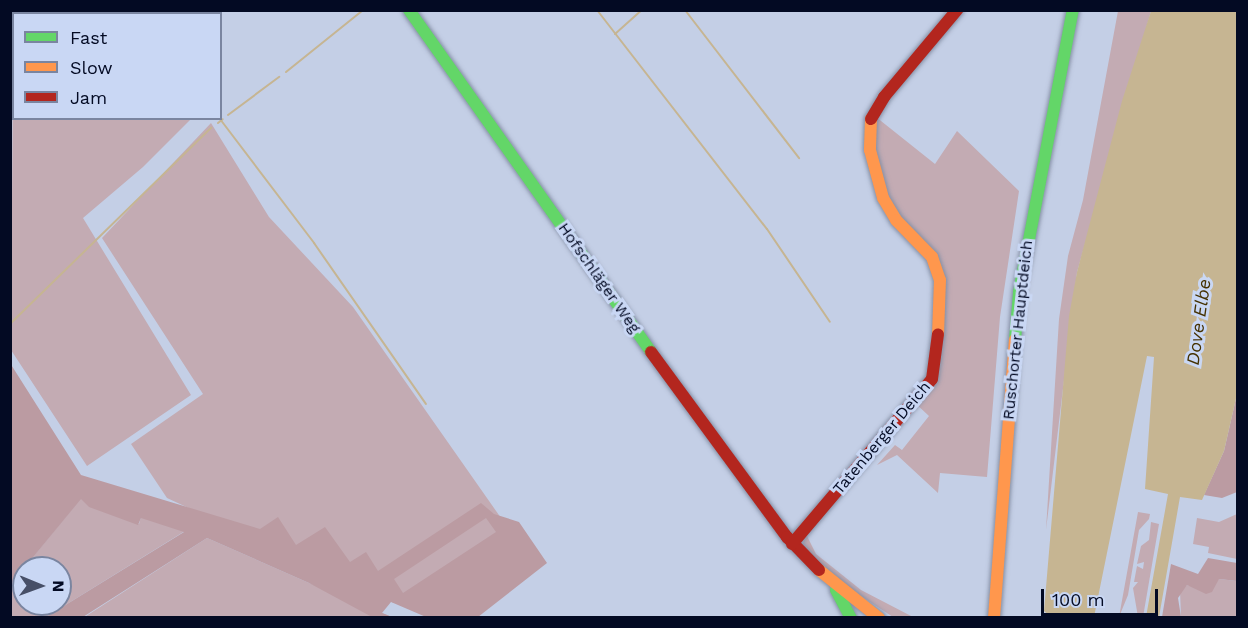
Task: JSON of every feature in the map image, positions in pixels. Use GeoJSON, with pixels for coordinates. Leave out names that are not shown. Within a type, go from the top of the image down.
{"type":"FeatureCollection","features":[{"type":"Feature","properties":{"kind":"street","name":"Hofschläger Weg"},"geometry":{"type":"LineString","coordinates":[[409,10],[717,446],[792,544],[835,586]]}},
{"type":"Feature","properties":{"kind":"street","name":"Tatenberger Deich"},"geometry":{"type":"LineString","coordinates":[[792,544],[932,379],[938,350],[940,280],[932,257],[896,220],[883,198],[870,150],[869,123],[884,97],[957,10]]}},
{"type":"Feature","properties":{"kind":"street","name":"Ruschorter Hauptdeich"},"geometry":{"type":"LineString","coordinates":[[994,618],[1019,292],[1073,10]]}},
{"type":"Feature","properties":{"kind":"street"},"geometry":{"type":"LineString","coordinates":[[835,586],[851,618]]}},
{"type":"Feature","properties":{"kind":"street"},"geometry":{"type":"LineString","coordinates":[[835,586],[879,618]]}},
{"type":"Feature","properties":{"kind":"shaded area"},"geometry":{"type":"Polygon","coordinates":[[[1118,11],[1151,11],[1077,272],[1046,530],[1059,319],[1068,256],[1083,200],[1118,11]]]}},
{"type":"Feature","properties":{"kind":"shaded area"},"geometry":{"type":"Polygon","coordinates":[[[876,117],[935,164],[957,131],[1019,191],[1000,317],[987,477],[940,473],[938,493],[897,455],[877,465],[895,445],[902,450],[929,416],[915,403],[934,381],[944,282],[886,195],[874,150],[873,122],[876,117]]]}},
{"type":"Feature","properties":{"kind":"shaded area"},"geometry":{"type":"Polygon","coordinates":[[[13,120],[190,120],[143,167],[83,218],[191,395],[87,466],[11,350],[13,120]]]}},
{"type":"Feature","properties":{"kind":"shaded area"},"geometry":{"type":"Polygon","coordinates":[[[211,123],[269,217],[353,307],[508,528],[394,603],[167,498],[131,444],[203,394],[102,238],[211,123]]]}},
{"type":"Feature","properties":{"kind":"shaded area"},"geometry":{"type":"Polygon","coordinates":[[[10,363],[81,475],[260,529],[278,517],[296,545],[325,527],[350,562],[366,552],[378,571],[481,503],[494,514],[519,522],[547,563],[478,617],[426,617],[391,602],[382,613],[392,617],[372,617],[309,583],[207,538],[83,617],[46,617],[72,616],[72,601],[184,532],[141,518],[138,525],[89,507],[81,499],[34,556],[12,556],[12,583],[10,363]],[[486,518],[394,579],[403,593],[496,532],[486,518]]]}},
{"type":"Feature","properties":{"kind":"shaded area"},"geometry":{"type":"Polygon","coordinates":[[[1237,394],[1237,492],[1222,498],[1204,495],[1224,451],[1237,394]]]}},
{"type":"Feature","properties":{"kind":"shaded area"},"geometry":{"type":"Polygon","coordinates":[[[81,498],[139,524],[141,517],[185,531],[72,601],[72,556],[34,556],[81,498]]]}},
{"type":"Feature","properties":{"kind":"shaded area"},"geometry":{"type":"Polygon","coordinates":[[[1138,512],[1150,514],[1149,519],[1139,530],[1128,595],[1119,617],[1138,512]]]}},
{"type":"Feature","properties":{"kind":"shaded area"},"geometry":{"type":"Polygon","coordinates":[[[1237,514],[1237,559],[1208,553],[1209,547],[1193,544],[1197,518],[1219,522],[1237,514]]]}},
{"type":"Feature","properties":{"kind":"shaded area"},"geometry":{"type":"Polygon","coordinates":[[[1151,522],[1159,524],[1143,617],[1138,617],[1133,588],[1138,582],[1134,582],[1137,566],[1143,569],[1144,562],[1137,564],[1141,546],[1149,540],[1151,522]]]}},
{"type":"Feature","properties":{"kind":"shaded area"},"geometry":{"type":"Polygon","coordinates":[[[805,532],[816,554],[861,590],[913,617],[893,617],[832,577],[803,545],[805,532]]]}},
{"type":"Feature","properties":{"kind":"shaded area"},"geometry":{"type":"Polygon","coordinates":[[[207,538],[309,583],[392,617],[83,618],[207,538]]]}},
{"type":"Feature","properties":{"kind":"shaded area"},"geometry":{"type":"Polygon","coordinates":[[[1208,558],[1237,563],[1237,581],[1219,579],[1212,592],[1206,594],[1187,585],[1178,598],[1181,617],[1162,617],[1171,564],[1198,574],[1208,558]]]}},
{"type":"Feature","properties":{"kind":"shaded area"},"geometry":{"type":"Polygon","coordinates":[[[1219,579],[1237,581],[1237,617],[1181,617],[1180,591],[1187,585],[1198,588],[1219,579]]]}},
{"type":"Feature","properties":{"kind":"shaded area"},"geometry":{"type":"Polygon","coordinates":[[[12,583],[12,616],[48,616],[46,617],[11,618],[12,583]]]}},
{"type":"Feature","properties":{"kind":"water","name":"Dove Elbe"},"geometry":{"type":"Polygon","coordinates":[[[1151,11],[1237,11],[1237,394],[1224,451],[1202,500],[1180,497],[1159,617],[1146,617],[1168,494],[1145,489],[1154,357],[1147,356],[1094,617],[1051,617],[1044,611],[1069,316],[1077,272],[1122,101],[1151,11]]]}},
{"type":"Feature","properties":{"kind":"waterway"},"geometry":{"type":"LineString","coordinates":[[48,12],[52,10]]}},
{"type":"Feature","properties":{"kind":"waterway"},"geometry":{"type":"LineString","coordinates":[[286,72],[363,10]]}},
{"type":"Feature","properties":{"kind":"waterway"},"geometry":{"type":"LineString","coordinates":[[597,10],[767,229],[830,322]]}},
{"type":"Feature","properties":{"kind":"waterway"},"geometry":{"type":"LineString","coordinates":[[615,34],[642,10]]}},
{"type":"Feature","properties":{"kind":"waterway"},"geometry":{"type":"LineString","coordinates":[[685,10],[799,158]]}},
{"type":"Feature","properties":{"kind":"waterway"},"geometry":{"type":"LineString","coordinates":[[228,115],[279,77]]}},
{"type":"Feature","properties":{"kind":"waterway"},"geometry":{"type":"LineString","coordinates":[[221,120],[314,243],[426,404]]}},
{"type":"Feature","properties":{"kind":"waterway"},"geometry":{"type":"LineString","coordinates":[[218,123],[222,120]]}},
{"type":"Feature","properties":{"kind":"waterway"},"geometry":{"type":"LineString","coordinates":[[10,324],[211,128]]}},
{"type":"Feature","properties":{"kind":"traffic: fast"},"geometry":{"type":"LineString","coordinates":[[409,10],[651,352]]}},
{"type":"Feature","properties":{"kind":"traffic: fast"},"geometry":{"type":"LineString","coordinates":[[1015,340],[1019,292],[1073,10]]}},
{"type":"Feature","properties":{"kind":"traffic: fast"},"geometry":{"type":"LineString","coordinates":[[836,590],[851,618]]}},
{"type":"Feature","properties":{"kind":"traffic: slow"},"geometry":{"type":"LineString","coordinates":[[871,119],[870,150],[883,198],[896,220],[932,257],[940,280],[938,334]]}},
{"type":"Feature","properties":{"kind":"traffic: slow"},"geometry":{"type":"LineString","coordinates":[[994,618],[1015,340]]}},
{"type":"Feature","properties":{"kind":"traffic: slow"},"geometry":{"type":"LineString","coordinates":[[819,570],[879,618]]}},
{"type":"Feature","properties":{"kind":"traffic: jam"},"geometry":{"type":"LineString","coordinates":[[871,119],[884,97],[957,10]]}},
{"type":"Feature","properties":{"kind":"traffic: jam"},"geometry":{"type":"LineString","coordinates":[[792,544],[932,379],[938,334]]}},
{"type":"Feature","properties":{"kind":"traffic: jam"},"geometry":{"type":"LineString","coordinates":[[651,352],[787,537],[819,570]]}}]}
